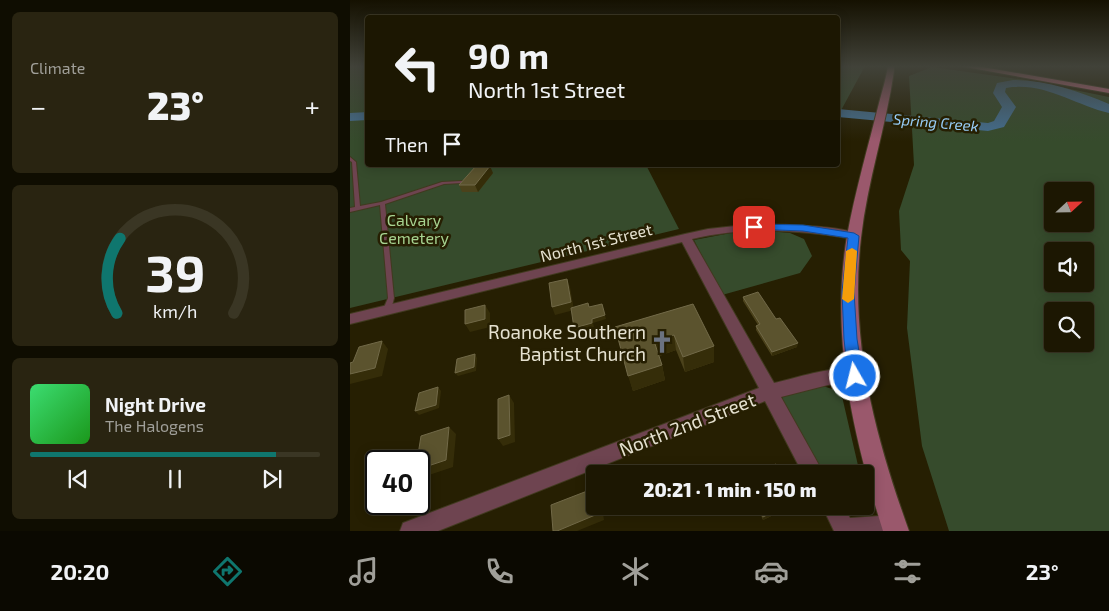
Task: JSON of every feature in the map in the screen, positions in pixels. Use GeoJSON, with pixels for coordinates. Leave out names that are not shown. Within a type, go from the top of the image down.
{"type":"FeatureCollection","features":[{"type":"Feature","properties":{"kind":"street"},"geometry":{"type":"LineString","coordinates":[[836,515],[843,530],[895,528],[877,471],[855,376],[848,292],[854,236],[886,91]]}},
{"type":"Feature","properties":{"kind":"street","name":"North 1st Street"},"geometry":{"type":"LineString","coordinates":[[350,319],[708,232],[754,227],[803,228],[854,236]]}},
{"type":"Feature","properties":{"kind":"street"},"geometry":{"type":"LineString","coordinates":[[685,237],[809,465]]}},
{"type":"Feature","properties":{"kind":"street","name":"North 2nd Street"},"geometry":{"type":"LineString","coordinates":[[410,531],[769,392],[828,378],[855,376]]}},
{"type":"Feature","properties":{"kind":"lane"},"geometry":{"type":"LineString","coordinates":[[350,158],[354,162],[358,208]]}},
{"type":"Feature","properties":{"kind":"lane"},"geometry":{"type":"LineString","coordinates":[[350,210],[382,203],[444,183],[462,182]]}},
{"type":"Feature","properties":{"kind":"lane"},"geometry":{"type":"LineString","coordinates":[[382,203],[391,298],[387,310]]}},
{"type":"Feature","properties":{"kind":"green space","name":"Calvary Cemetery"},"geometry":{"type":"Polygon","coordinates":[[[350,91],[365,91],[365,167],[647,167],[679,229],[350,308],[350,91]]]}},
{"type":"Feature","properties":{"kind":"green space"},"geometry":{"type":"Polygon","coordinates":[[[840,91],[852,91],[840,112],[840,91]]]}},
{"type":"Feature","properties":{"kind":"green space"},"geometry":{"type":"Polygon","coordinates":[[[910,91],[1079,91],[1109,97],[1109,531],[949,531],[922,446],[907,328],[910,261],[901,250],[899,211],[914,165],[910,91]]]}},
{"type":"Feature","properties":{"kind":"green space"},"geometry":{"type":"Polygon","coordinates":[[[769,231],[790,233],[804,239],[812,256],[800,273],[722,295],[694,240],[736,232],[769,231]]]}},
{"type":"Feature","properties":{"kind":"green space"},"geometry":{"type":"Polygon","coordinates":[[[823,386],[841,392],[858,465],[819,465],[783,402],[782,398],[785,395],[823,386]]]}},
{"type":"Feature","properties":{"kind":"building"},"geometry":{"type":"Polygon","coordinates":[[[475,167],[489,167],[475,185],[459,185],[475,167]]]}},
{"type":"Feature","properties":{"kind":"building"},"geometry":{"type":"Polygon","coordinates":[[[567,279],[571,302],[552,307],[549,283],[567,279]]]}},
{"type":"Feature","properties":{"kind":"building"},"geometry":{"type":"Polygon","coordinates":[[[758,292],[776,319],[780,318],[798,343],[772,352],[756,326],[760,324],[743,297],[758,292]]]}},
{"type":"Feature","properties":{"kind":"building"},"geometry":{"type":"Polygon","coordinates":[[[588,303],[589,307],[602,304],[605,315],[592,319],[592,323],[574,328],[571,308],[588,303]]]}},
{"type":"Feature","properties":{"kind":"building"},"geometry":{"type":"Polygon","coordinates":[[[693,304],[714,346],[683,357],[674,335],[654,341],[662,365],[628,376],[615,327],[693,304]]]}},
{"type":"Feature","properties":{"kind":"building"},"geometry":{"type":"Polygon","coordinates":[[[485,305],[485,319],[465,324],[465,310],[485,305]]]}},
{"type":"Feature","properties":{"kind":"building"},"geometry":{"type":"Polygon","coordinates":[[[382,341],[375,368],[350,374],[350,363],[353,362],[359,347],[382,341]]]}},
{"type":"Feature","properties":{"kind":"building"},"geometry":{"type":"Polygon","coordinates":[[[475,354],[474,367],[455,373],[457,359],[475,354]]]}},
{"type":"Feature","properties":{"kind":"building"},"geometry":{"type":"Polygon","coordinates":[[[438,387],[436,405],[415,411],[419,393],[438,387]]]}},
{"type":"Feature","properties":{"kind":"building"},"geometry":{"type":"Polygon","coordinates":[[[509,395],[510,435],[498,439],[498,399],[509,395]]]}},
{"type":"Feature","properties":{"kind":"building"},"geometry":{"type":"Polygon","coordinates":[[[449,427],[446,460],[430,465],[430,450],[419,450],[421,436],[449,427]]]}},
{"type":"Feature","properties":{"kind":"building"},"geometry":{"type":"Polygon","coordinates":[[[586,491],[586,515],[595,515],[553,531],[551,505],[586,491]]]}},
{"type":"Feature","properties":{"kind":"waterway","name":"Spring Creek"},"geometry":{"type":"LineString","coordinates":[[840,113],[988,127],[999,124],[1009,107],[999,93],[1000,91]]}},
{"type":"Feature","properties":{"kind":"waterway","name":"Spring Creek"},"geometry":{"type":"LineString","coordinates":[[1060,91],[1109,109]]}},
{"type":"Feature","properties":{"kind":"waterway","name":"Spring Creek"},"geometry":{"type":"LineString","coordinates":[[350,117],[365,116]]}},
{"type":"Feature","properties":{"kind":"slow traffic"},"geometry":{"type":"LineString","coordinates":[[848,299],[852,251]]}},
{"type":"Feature","properties":{"kind":"place","name":"Roanoke Southern Baptist Church"},"geometry":{"type":"Point","coordinates":[662,342]}},
{"type":"Feature","properties":{"kind":"route"},"geometry":{"type":"LineString","coordinates":[[754,227],[803,228],[854,236],[848,292],[850,339],[855,376]]}}]}
